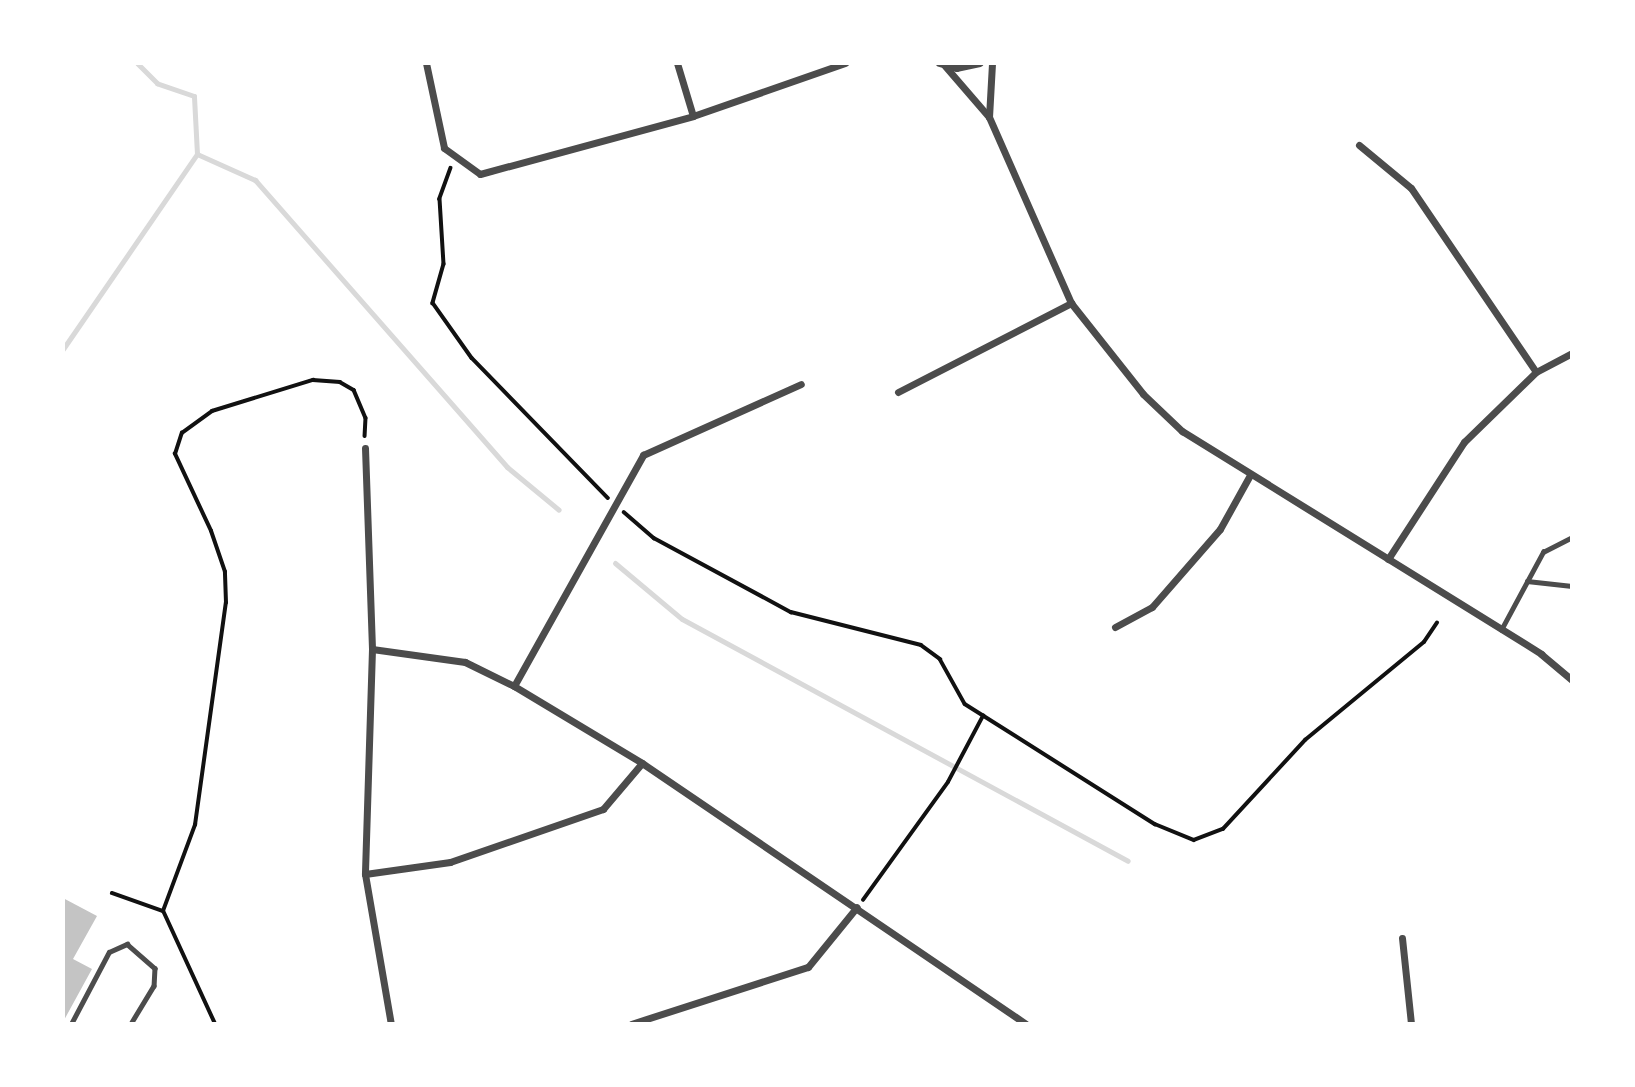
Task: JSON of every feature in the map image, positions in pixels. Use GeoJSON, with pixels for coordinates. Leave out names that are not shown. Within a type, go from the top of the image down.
{"type":"FeatureCollection","features":[{"type":"Feature","properties":{"kind":"street"},"geometry":{"type":"LineString","coordinates":[[426,63],[444,148],[454,160],[490,174],[693,116],[845,63]]}},
{"type":"Feature","properties":{"kind":"street"},"geometry":{"type":"LineString","coordinates":[[677,63],[693,116]]}},
{"type":"Feature","properties":{"kind":"street"},"geometry":{"type":"LineString","coordinates":[[942,64],[979,63]]}},
{"type":"Feature","properties":{"kind":"street"},"geometry":{"type":"LineString","coordinates":[[989,117],[992,63]]}},
{"type":"Feature","properties":{"kind":"street"},"geometry":{"type":"LineString","coordinates":[[942,64],[989,117],[1071,303],[1117,367],[1172,422],[1250,475],[1501,631],[1572,680]]}},
{"type":"Feature","properties":{"kind":"street"},"geometry":{"type":"LineString","coordinates":[[1359,145],[1410,188],[1536,372]]}},
{"type":"Feature","properties":{"kind":"street"},"geometry":{"type":"LineString","coordinates":[[898,391],[1071,303]]}},
{"type":"Feature","properties":{"kind":"street"},"geometry":{"type":"LineString","coordinates":[[1388,559],[1464,442],[1536,372],[1572,353]]}},
{"type":"Feature","properties":{"kind":"street"},"geometry":{"type":"LineString","coordinates":[[514,686],[612,502],[643,455],[801,384]]}},
{"type":"Feature","properties":{"kind":"street"},"geometry":{"type":"LineString","coordinates":[[365,448],[372,649],[365,874],[391,1024]]}},
{"type":"Feature","properties":{"kind":"street"},"geometry":{"type":"LineString","coordinates":[[1115,627],[1152,607],[1220,529],[1250,475]]}},
{"type":"Feature","properties":{"kind":"street"},"geometry":{"type":"LineString","coordinates":[[372,649],[466,662],[514,686],[642,763],[1026,1024]]}},
{"type":"Feature","properties":{"kind":"street"},"geometry":{"type":"LineString","coordinates":[[365,874],[450,862],[603,809],[642,763]]}},
{"type":"Feature","properties":{"kind":"street"},"geometry":{"type":"LineString","coordinates":[[631,1024],[808,967],[857,907]]}},
{"type":"Feature","properties":{"kind":"street"},"geometry":{"type":"LineString","coordinates":[[1402,938],[1411,1024]]}},
{"type":"Feature","properties":{"kind":"lane"},"geometry":{"type":"LineString","coordinates":[[1501,631],[1543,552],[1572,537]]}},
{"type":"Feature","properties":{"kind":"lane"},"geometry":{"type":"LineString","coordinates":[[1527,581],[1572,586]]}},
{"type":"Feature","properties":{"kind":"lane"},"geometry":{"type":"LineString","coordinates":[[71,1024],[109,951],[127,944],[155,968],[154,986],[131,1024]]}},
{"type":"Feature","properties":{"kind":"path"},"geometry":{"type":"LineString","coordinates":[[454,160],[440,199],[443,264],[433,303],[472,358],[612,502],[653,538],[791,612],[921,645],[940,659],[965,704],[1155,824],[1194,840],[1209,837],[1268,786],[1324,722],[1424,642],[1437,623]]}},
{"type":"Feature","properties":{"kind":"path"},"geometry":{"type":"LineString","coordinates":[[215,1024],[163,911],[195,825],[226,603],[225,572],[211,531],[175,454],[182,433],[212,411],[281,386],[340,382],[354,390],[366,418],[365,448]]}},
{"type":"Feature","properties":{"kind":"path"},"geometry":{"type":"LineString","coordinates":[[857,907],[948,782],[983,716]]}},
{"type":"Feature","properties":{"kind":"path"},"geometry":{"type":"LineString","coordinates":[[112,893],[163,911]]}},
{"type":"Feature","properties":{"kind":"building"},"geometry":{"type":"Polygon","coordinates":[[[63,898],[97,916],[73,959],[92,969],[63,1022],[63,898]]]}},
{"type":"Feature","properties":{"kind":"waterway"},"geometry":{"type":"LineString","coordinates":[[63,349],[197,154],[194,96],[157,83],[137,63]]}},
{"type":"Feature","properties":{"kind":"waterway"},"geometry":{"type":"LineString","coordinates":[[197,154],[255,180],[507,467],[559,510]]}},
{"type":"Feature","properties":{"kind":"waterway"},"geometry":{"type":"LineString","coordinates":[[615,563],[682,619],[1128,861]]}}]}
